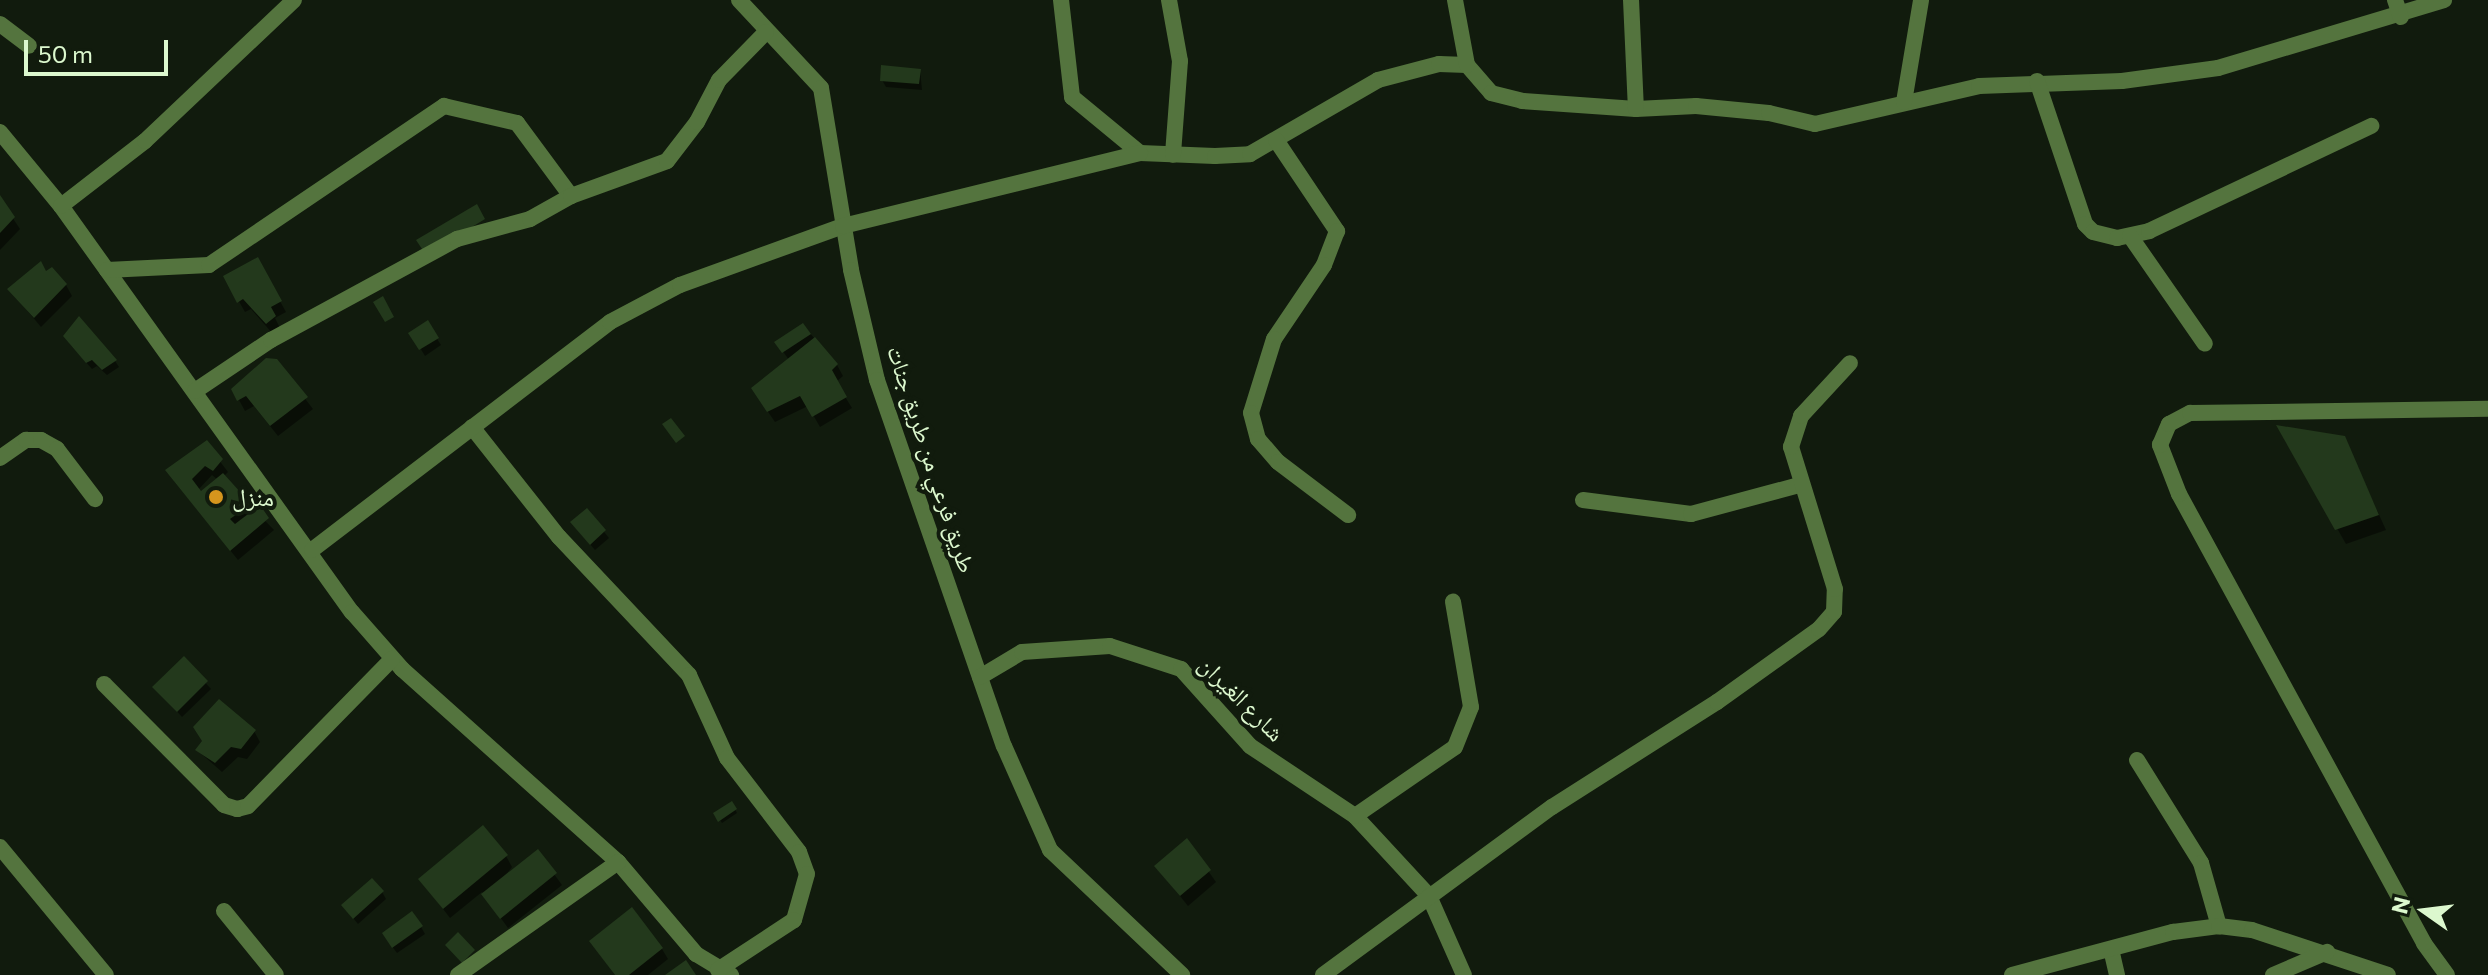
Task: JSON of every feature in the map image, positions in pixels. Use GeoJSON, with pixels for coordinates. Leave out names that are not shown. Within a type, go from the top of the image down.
{"type":"FeatureCollection","features":[{"type":"Feature","properties":{"kind":"street"},"geometry":{"type":"LineString","coordinates":[[61,206],[145,141],[294,0]]}},
{"type":"Feature","properties":{"kind":"street","name":"طريق فرعي من طريق جنات"},"geometry":{"type":"LineString","coordinates":[[739,0],[821,88],[843,226],[877,380],[980,677],[1050,850],[1126,916],[1182,975]]}},
{"type":"Feature","properties":{"kind":"street"},"geometry":{"type":"LineString","coordinates":[[1061,0],[1072,97],[1140,153]]}},
{"type":"Feature","properties":{"kind":"street"},"geometry":{"type":"LineString","coordinates":[[1169,0],[1180,61],[1173,155]]}},
{"type":"Feature","properties":{"kind":"street"},"geometry":{"type":"LineString","coordinates":[[1455,0],[1467,65],[1491,93],[1522,101],[1636,109],[1696,106],[1769,113],[1815,124],[1979,86],[2037,81],[2122,81],[2190,73],[2401,17],[2444,0]]}},
{"type":"Feature","properties":{"kind":"street"},"geometry":{"type":"LineString","coordinates":[[1631,0],[1636,109]]}},
{"type":"Feature","properties":{"kind":"street"},"geometry":{"type":"LineString","coordinates":[[1904,102],[1921,0]]}},
{"type":"Feature","properties":{"kind":"street"},"geometry":{"type":"LineString","coordinates":[[2395,0],[2401,17]]}},
{"type":"Feature","properties":{"kind":"street"},"geometry":{"type":"LineString","coordinates":[[0,24],[29,46]]}},
{"type":"Feature","properties":{"kind":"street"},"geometry":{"type":"LineString","coordinates":[[195,391],[271,340],[457,239],[530,219],[571,196],[667,161],[719,80],[766,32]]}},
{"type":"Feature","properties":{"kind":"street"},"geometry":{"type":"LineString","coordinates":[[312,550],[610,322],[680,285],[843,226],[1140,153],[1250,154],[1344,97],[1400,71],[1467,65]]}},
{"type":"Feature","properties":{"kind":"street"},"geometry":{"type":"LineString","coordinates":[[2037,81],[2085,224],[2102,236],[2130,236],[2371,126]]}},
{"type":"Feature","properties":{"kind":"street"},"geometry":{"type":"LineString","coordinates":[[107,270],[209,265],[444,106],[517,123],[571,196]]}},
{"type":"Feature","properties":{"kind":"street"},"geometry":{"type":"LineString","coordinates":[[0,132],[61,206],[312,550],[352,612],[392,659],[618,862],[679,938],[724,972],[794,920],[805,893],[804,862],[727,758],[689,675],[604,589],[472,427]]}},
{"type":"Feature","properties":{"kind":"street"},"geometry":{"type":"LineString","coordinates":[[1276,140],[1337,231],[1324,265],[1274,339],[1251,413],[1258,439],[1278,462],[1348,515]]}},
{"type":"Feature","properties":{"kind":"street"},"geometry":{"type":"LineString","coordinates":[[2130,236],[2205,344]]}},
{"type":"Feature","properties":{"kind":"street"},"geometry":{"type":"LineString","coordinates":[[1323,975],[1552,807],[1717,702],[1819,629],[1834,612],[1835,589],[1799,485],[1791,447],[1801,416],[1850,363]]}},
{"type":"Feature","properties":{"kind":"street"},"geometry":{"type":"LineString","coordinates":[[2447,975],[2424,943],[2179,494],[2160,445],[2169,424],[2190,413],[2488,409]]}},
{"type":"Feature","properties":{"kind":"street"},"geometry":{"type":"LineString","coordinates":[[0,458],[26,440],[41,440],[57,449],[95,499]]}},
{"type":"Feature","properties":{"kind":"street"},"geometry":{"type":"LineString","coordinates":[[1583,500],[1691,514],[1799,485]]}},
{"type":"Feature","properties":{"kind":"street"},"geometry":{"type":"LineString","coordinates":[[1355,816],[1455,747],[1471,707],[1453,602]]}},
{"type":"Feature","properties":{"kind":"street","name":"شارع الغيران"},"geometry":{"type":"LineString","coordinates":[[980,677],[1022,652],[1110,646],[1181,669],[1250,746],[1355,816],[1429,896],[1464,975]]}},
{"type":"Feature","properties":{"kind":"street"},"geometry":{"type":"LineString","coordinates":[[104,684],[224,805],[237,809],[248,806],[392,659]]}},
{"type":"Feature","properties":{"kind":"street"},"geometry":{"type":"LineString","coordinates":[[2137,760],[2201,863],[2219,926]]}},
{"type":"Feature","properties":{"kind":"street"},"geometry":{"type":"LineString","coordinates":[[0,847],[106,975]]}},
{"type":"Feature","properties":{"kind":"street"},"geometry":{"type":"LineString","coordinates":[[458,975],[618,862]]}},
{"type":"Feature","properties":{"kind":"street"},"geometry":{"type":"LineString","coordinates":[[224,911],[276,975]]}},
{"type":"Feature","properties":{"kind":"street"},"geometry":{"type":"LineString","coordinates":[[2012,975],[2111,949],[2219,926],[2252,930],[2327,952],[2388,975]]}},
{"type":"Feature","properties":{"kind":"street"},"geometry":{"type":"LineString","coordinates":[[2111,949],[2117,975]]}},
{"type":"Feature","properties":{"kind":"street"},"geometry":{"type":"LineString","coordinates":[[2273,975],[2327,952]]}},
{"type":"Feature","properties":{"kind":"building"},"geometry":{"type":"Polygon","coordinates":[[[881,65],[921,69],[919,84],[880,81],[881,65]]]}},
{"type":"Feature","properties":{"kind":"building"},"geometry":{"type":"Polygon","coordinates":[[[0,195],[15,217],[0,233],[0,195]]]}},
{"type":"Feature","properties":{"kind":"building"},"geometry":{"type":"Polygon","coordinates":[[[477,204],[485,219],[426,255],[416,240],[477,204]]]}},
{"type":"Feature","properties":{"kind":"building"},"geometry":{"type":"Polygon","coordinates":[[[258,257],[282,301],[271,307],[276,316],[266,324],[243,299],[237,303],[223,276],[258,257]]]}},
{"type":"Feature","properties":{"kind":"building"},"geometry":{"type":"Polygon","coordinates":[[[41,261],[46,271],[52,267],[67,284],[34,318],[7,289],[41,261]]]}},
{"type":"Feature","properties":{"kind":"building"},"geometry":{"type":"Polygon","coordinates":[[[383,296],[394,317],[385,322],[373,302],[383,296]]]}},
{"type":"Feature","properties":{"kind":"building"},"geometry":{"type":"Polygon","coordinates":[[[79,316],[117,360],[102,370],[92,360],[86,363],[63,336],[79,316]]]}},
{"type":"Feature","properties":{"kind":"building"},"geometry":{"type":"Polygon","coordinates":[[[428,320],[439,338],[419,350],[408,333],[428,320]]]}},
{"type":"Feature","properties":{"kind":"building"},"geometry":{"type":"Polygon","coordinates":[[[803,323],[811,334],[782,353],[774,342],[803,323]]]}},
{"type":"Feature","properties":{"kind":"building"},"geometry":{"type":"Polygon","coordinates":[[[815,337],[838,364],[832,370],[847,397],[812,417],[800,396],[767,412],[751,388],[815,337]]]}},
{"type":"Feature","properties":{"kind":"building","name":"منزل"},"geometry":{"type":"Polygon","coordinates":[[[266,358],[277,359],[308,397],[270,426],[246,396],[237,401],[231,389],[266,358]]]}},
{"type":"Feature","properties":{"kind":"building"},"geometry":{"type":"Polygon","coordinates":[[[671,418],[685,436],[676,443],[662,424],[671,418]]]}},
{"type":"Feature","properties":{"kind":"building"},"geometry":{"type":"Polygon","coordinates":[[[2276,425],[2345,436],[2379,515],[2335,530],[2276,425]]]}},
{"type":"Feature","properties":{"kind":"building","name":"منزل"},"geometry":{"type":"Polygon","coordinates":[[[207,440],[223,459],[213,471],[205,466],[192,479],[201,491],[223,473],[251,504],[230,519],[235,524],[260,505],[269,518],[230,551],[165,470],[207,440]]]}},
{"type":"Feature","properties":{"kind":"building"},"geometry":{"type":"Polygon","coordinates":[[[587,508],[606,530],[590,545],[570,522],[587,508]]]}},
{"type":"Feature","properties":{"kind":"building"},"geometry":{"type":"Polygon","coordinates":[[[184,656],[208,681],[177,712],[152,687],[184,656]]]}},
{"type":"Feature","properties":{"kind":"building"},"geometry":{"type":"Polygon","coordinates":[[[219,699],[256,730],[241,749],[231,747],[215,763],[195,750],[202,741],[193,727],[219,699]]]}},
{"type":"Feature","properties":{"kind":"building"},"geometry":{"type":"Polygon","coordinates":[[[732,801],[737,809],[718,822],[713,813],[732,801]]]}},
{"type":"Feature","properties":{"kind":"building"},"geometry":{"type":"Polygon","coordinates":[[[483,825],[508,855],[443,909],[418,879],[483,825]]]}},
{"type":"Feature","properties":{"kind":"building"},"geometry":{"type":"Polygon","coordinates":[[[1187,838],[1211,870],[1180,896],[1154,866],[1187,838]]]}},
{"type":"Feature","properties":{"kind":"building"},"geometry":{"type":"Polygon","coordinates":[[[538,849],[557,873],[500,919],[481,894],[538,849]]]}},
{"type":"Feature","properties":{"kind":"building"},"geometry":{"type":"Polygon","coordinates":[[[372,878],[384,891],[353,919],[341,905],[372,878]]]}},
{"type":"Feature","properties":{"kind":"building"},"geometry":{"type":"Polygon","coordinates":[[[632,907],[663,948],[629,975],[615,975],[589,941],[632,907]]]}},
{"type":"Feature","properties":{"kind":"building"},"geometry":{"type":"Polygon","coordinates":[[[412,911],[423,926],[392,948],[382,933],[412,911]]]}},
{"type":"Feature","properties":{"kind":"building"},"geometry":{"type":"Polygon","coordinates":[[[458,932],[475,950],[462,963],[445,945],[458,932]]]}},
{"type":"Feature","properties":{"kind":"building"},"geometry":{"type":"Polygon","coordinates":[[[686,960],[696,975],[665,975],[686,960]]]}},
{"type":"Feature","properties":{"kind":"place","name":"منزل"},"geometry":{"type":"Point","coordinates":[216,497]}}]}
